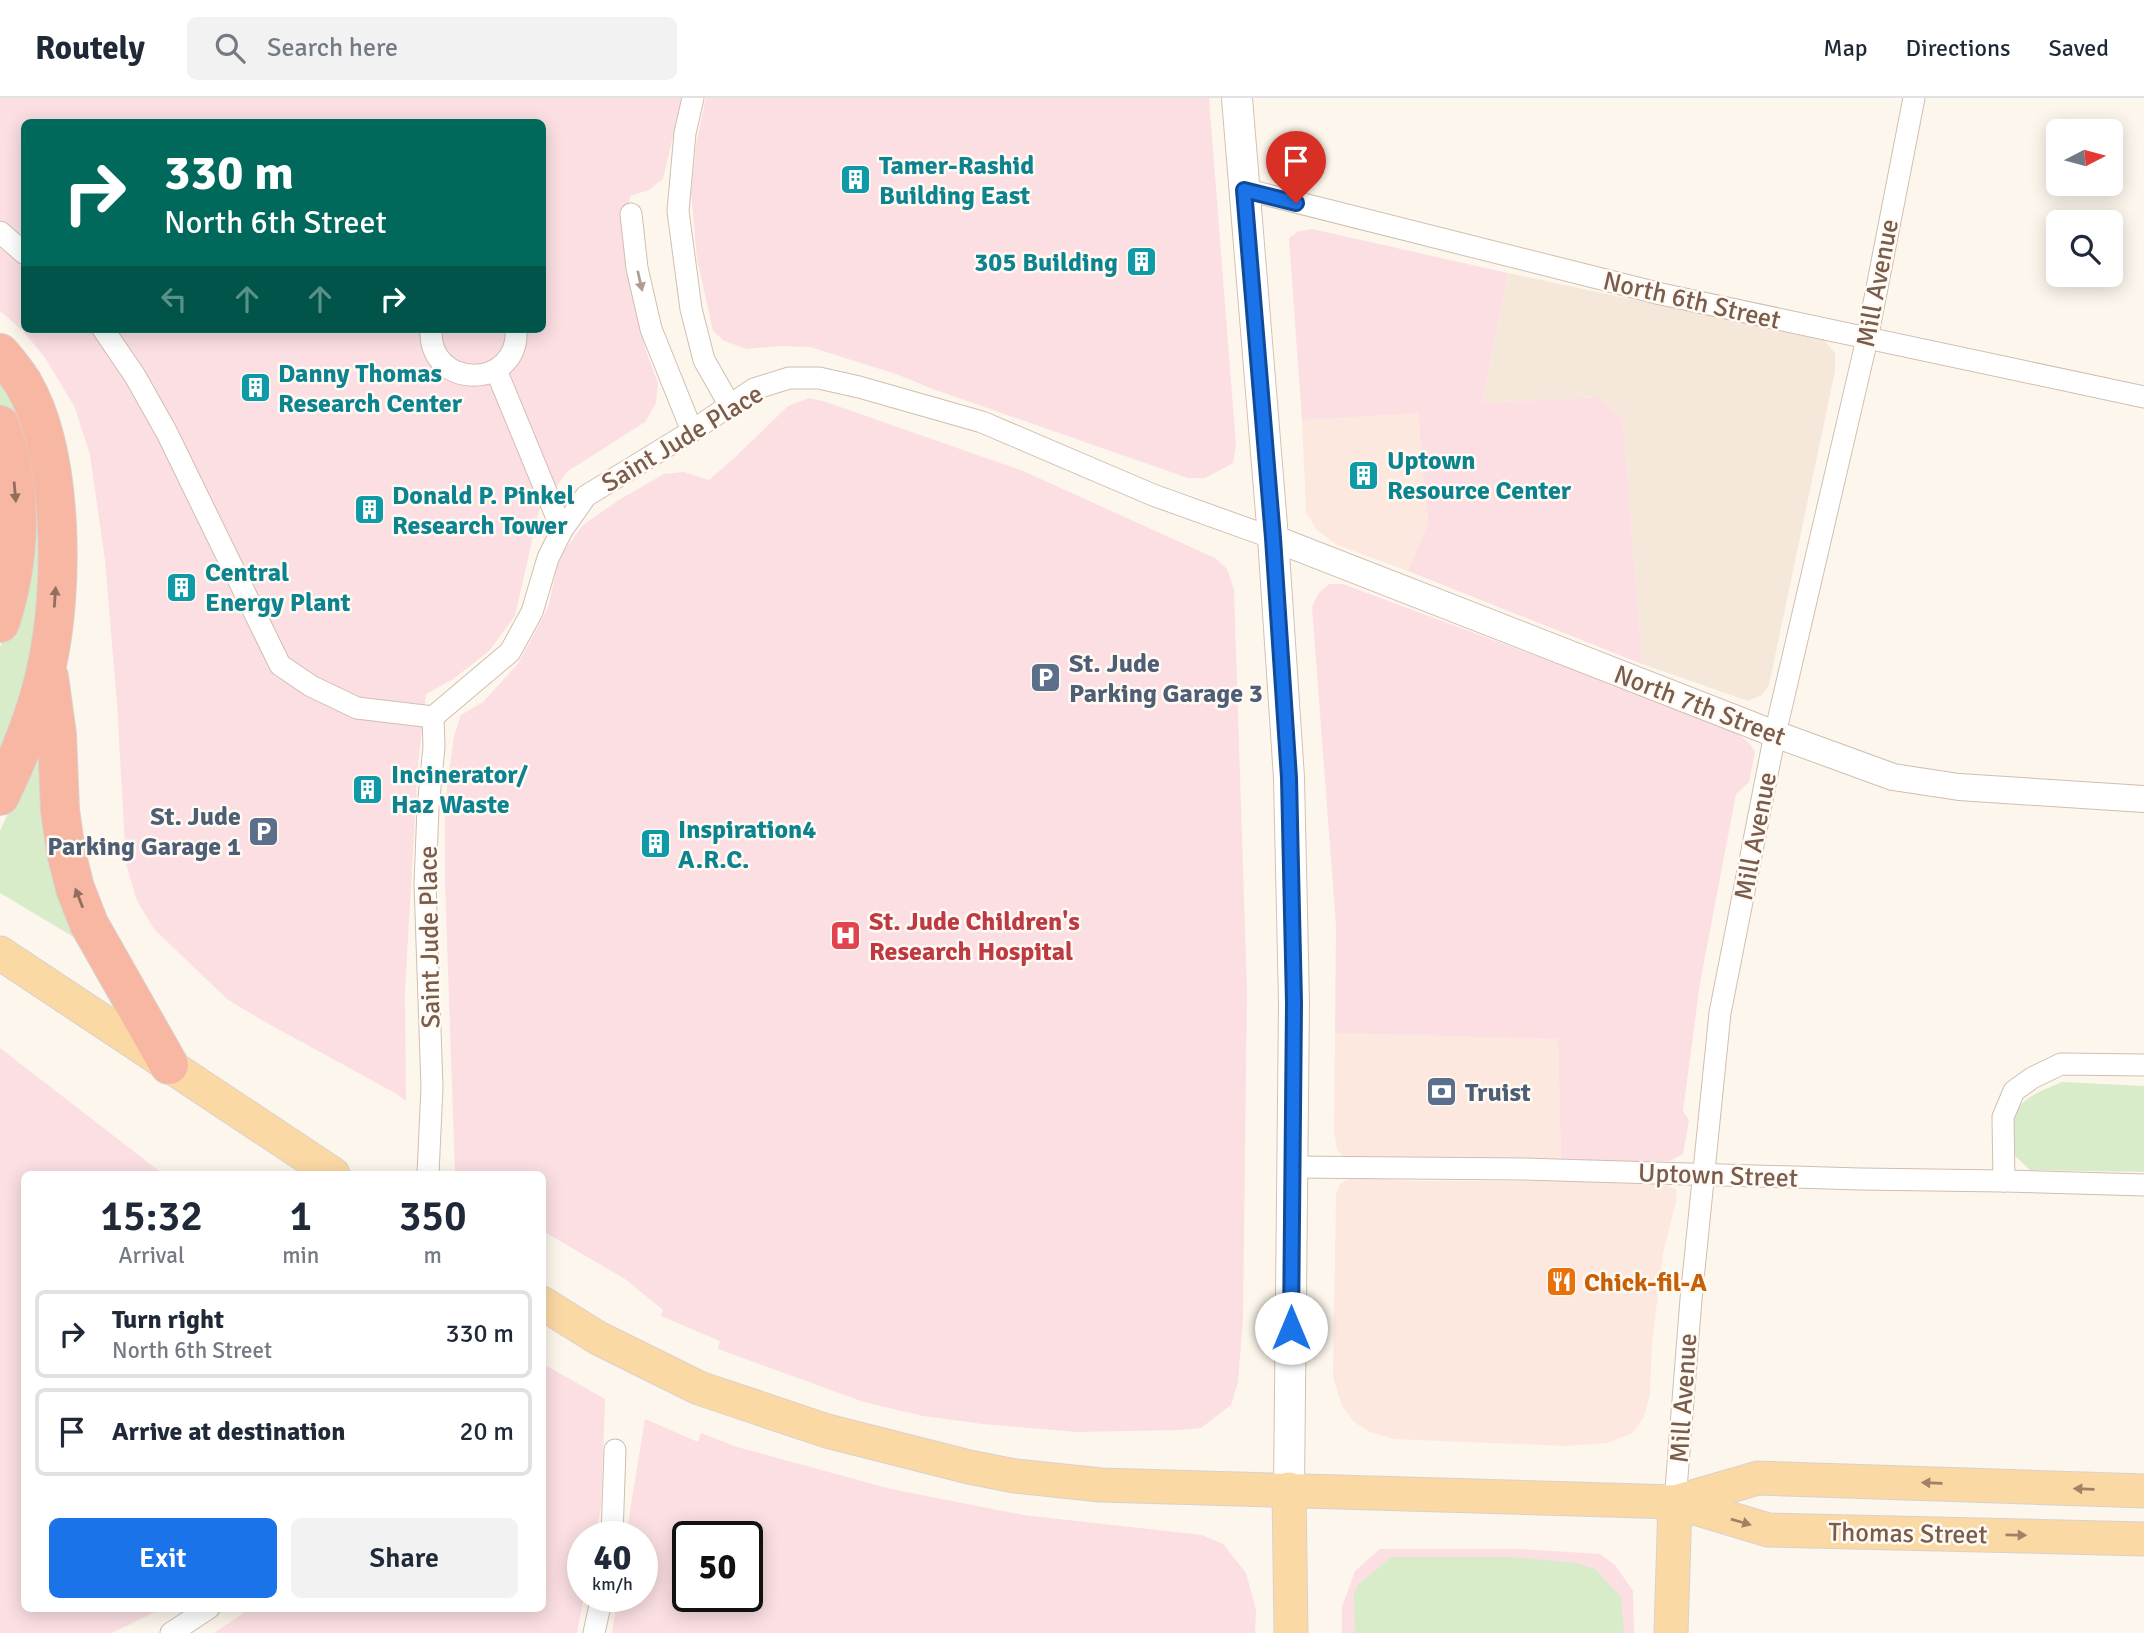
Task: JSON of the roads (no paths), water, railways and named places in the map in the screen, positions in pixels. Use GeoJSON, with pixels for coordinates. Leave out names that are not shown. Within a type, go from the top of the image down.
{"type":"FeatureCollection","features":[{"type":"Feature","properties":{"kind":"highway"},"geometry":{"type":"LineString","coordinates":[[0,353],[23,383],[44,437],[52,474],[56,533],[53,625],[48,664],[28,732],[0,796]]}},
{"type":"Feature","properties":{"kind":"highway"},"geometry":{"type":"LineString","coordinates":[[0,425],[10,458],[17,510],[13,571],[0,623]]}},
{"type":"Feature","properties":{"kind":"highway"},"geometry":{"type":"LineString","coordinates":[[48,664],[57,735],[60,810],[75,888],[89,924],[169,1065]]}},
{"type":"Feature","properties":{"kind":"main road"},"geometry":{"type":"LineString","coordinates":[[1237,98],[1273,538],[1289,778],[1294,1003],[1289,1489],[1292,1633]]}},
{"type":"Feature","properties":{"kind":"main road"},"geometry":{"type":"LineString","coordinates":[[0,953],[328,1171]]}},
{"type":"Feature","properties":{"kind":"main road","name":"Thomas Street"},"geometry":{"type":"LineString","coordinates":[[546,1306],[598,1338],[699,1388],[827,1430],[956,1464],[1014,1476],[1101,1485],[1675,1502],[1768,1530],[2144,1539]]}},
{"type":"Feature","properties":{"kind":"main road","name":"Thomas Street"},"geometry":{"type":"LineString","coordinates":[[1675,1502],[1758,1478],[2144,1491]]}},
{"type":"Feature","properties":{"kind":"main road"},"geometry":{"type":"LineString","coordinates":[[1671,1633],[1675,1502]]}},
{"type":"Feature","properties":{"kind":"street"},"geometry":{"type":"LineString","coordinates":[[694,98],[682,155],[678,211],[694,322],[704,360],[729,404]]}},
{"type":"Feature","properties":{"kind":"street","name":"Mill Avenue"},"geometry":{"type":"LineString","coordinates":[[1675,1502],[1691,1299],[1720,1013],[1775,734],[1867,339],[1914,98]]}},
{"type":"Feature","properties":{"kind":"street","name":"North 6th Street"},"geometry":{"type":"LineString","coordinates":[[1244,190],[1661,294],[2144,397]]}},
{"type":"Feature","properties":{"kind":"street"},"geometry":{"type":"LineString","coordinates":[[631,214],[637,268],[651,329],[692,431]]}},
{"type":"Feature","properties":{"kind":"street"},"geometry":{"type":"LineString","coordinates":[[0,232],[21,250]]}},
{"type":"Feature","properties":{"kind":"street"},"geometry":{"type":"LineString","coordinates":[[106,333],[135,376],[167,433],[281,665],[311,686],[357,708],[433,717]]}},
{"type":"Feature","properties":{"kind":"street"},"geometry":{"type":"LineString","coordinates":[[431,333],[435,352],[447,368],[460,374],[482,375],[496,370],[507,360],[513,351],[515,333]]}},
{"type":"Feature","properties":{"kind":"street"},"geometry":{"type":"LineString","coordinates":[[496,370],[562,530]]}},
{"type":"Feature","properties":{"kind":"street","name":"Saint Jude Place"},"geometry":{"type":"LineString","coordinates":[[428,1171],[432,1087],[425,884],[434,747],[433,717],[510,652],[532,612],[545,564],[562,530],[586,496],[692,431],[754,388],[789,378],[820,379],[859,387],[982,422],[1153,495],[1273,538]]}},
{"type":"Feature","properties":{"kind":"street","name":"North 7th Street"},"geometry":{"type":"LineString","coordinates":[[1273,538],[1775,734],[1893,777],[1959,787],[2144,799]]}},
{"type":"Feature","properties":{"kind":"street"},"geometry":{"type":"LineString","coordinates":[[2004,1181],[2003,1117],[2014,1091],[2032,1078],[2061,1064],[2144,1065]]}},
{"type":"Feature","properties":{"kind":"street","name":"Uptown Street"},"geometry":{"type":"LineString","coordinates":[[1292,1167],[1522,1169],[1860,1180],[2144,1185]]}},
{"type":"Feature","properties":{"kind":"street"},"geometry":{"type":"LineString","coordinates":[[613,1521],[615,1450]]}},
{"type":"Feature","properties":{"kind":"street"},"geometry":{"type":"LineString","coordinates":[[171,1633],[203,1612]]}},
{"type":"Feature","properties":{"kind":"street"},"geometry":{"type":"LineString","coordinates":[[594,1633],[599,1612]]}},
{"type":"Feature","properties":{"kind":"place","name":"Tamer-Rashid Building East"},"geometry":{"type":"Point","coordinates":[856,180]}},
{"type":"Feature","properties":{"kind":"place","name":"305 Building"},"geometry":{"type":"Point","coordinates":[1141,262]}},
{"type":"Feature","properties":{"kind":"place","name":"Danny Thomas Research Center"},"geometry":{"type":"Point","coordinates":[255,388]}},
{"type":"Feature","properties":{"kind":"place","name":"Uptown Resource Center"},"geometry":{"type":"Point","coordinates":[1364,475]}},
{"type":"Feature","properties":{"kind":"place","name":"Donald P. Pinkel Research Tower"},"geometry":{"type":"Point","coordinates":[369,510]}},
{"type":"Feature","properties":{"kind":"place","name":"Central Energy Plant"},"geometry":{"type":"Point","coordinates":[182,587]}},
{"type":"Feature","properties":{"kind":"place","name":"St. Jude Parking Garage 3"},"geometry":{"type":"Point","coordinates":[1046,678]}},
{"type":"Feature","properties":{"kind":"place","name":"Incinerator/ Haz Waste"},"geometry":{"type":"Point","coordinates":[368,789]}},
{"type":"Feature","properties":{"kind":"place","name":"St. Jude Parking Garage 1"},"geometry":{"type":"Point","coordinates":[264,831]}},
{"type":"Feature","properties":{"kind":"place","name":"Inspiration4 A.R.C."},"geometry":{"type":"Point","coordinates":[655,844]}},
{"type":"Feature","properties":{"kind":"place","name":"St. Jude Children's Research Hospital"},"geometry":{"type":"Point","coordinates":[846,936]}},
{"type":"Feature","properties":{"kind":"place","name":"Truist"},"geometry":{"type":"Point","coordinates":[1442,1092]}},
{"type":"Feature","properties":{"kind":"place","name":"Chick-fil-A"},"geometry":{"type":"Point","coordinates":[1561,1282]}}]}
